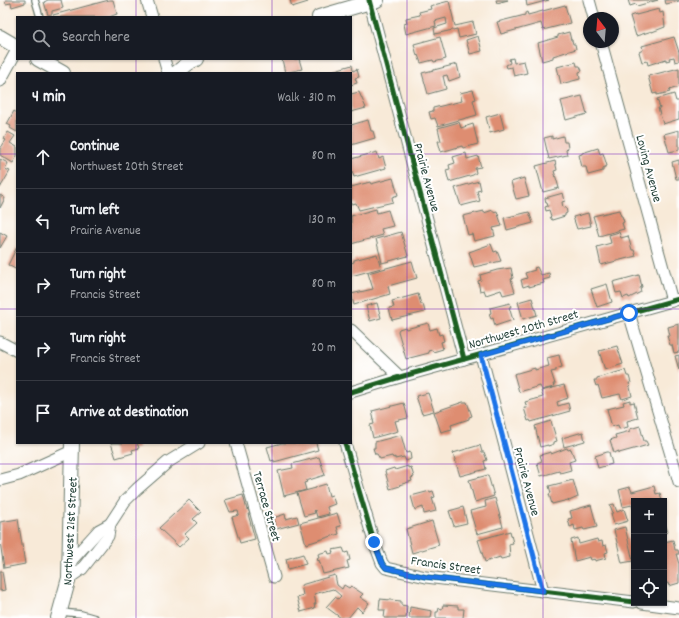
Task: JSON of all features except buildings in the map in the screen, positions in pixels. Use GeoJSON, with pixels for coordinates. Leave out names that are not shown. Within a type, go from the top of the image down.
{"type":"FeatureCollection","features":[{"type":"Feature","properties":{"kind":"street"},"geometry":{"type":"LineString","coordinates":[[147,0],[152,16]]}},
{"type":"Feature","properties":{"kind":"street"},"geometry":{"type":"LineString","coordinates":[[589,0],[592,12]]}},
{"type":"Feature","properties":{"kind":"street"},"geometry":{"type":"LineString","coordinates":[[323,16],[372,1]]}},
{"type":"Feature","properties":{"kind":"street","name":"Prairie Avenue"},"geometry":{"type":"LineString","coordinates":[[372,1],[464,359]]}},
{"type":"Feature","properties":{"kind":"street"},"geometry":{"type":"LineString","coordinates":[[0,37],[16,46]]}},
{"type":"Feature","properties":{"kind":"street","name":"Loving Avenue"},"geometry":{"type":"LineString","coordinates":[[603,48],[675,300]]}},
{"type":"Feature","properties":{"kind":"street"},"geometry":{"type":"LineString","coordinates":[[0,81],[16,52]]}},
{"type":"Feature","properties":{"kind":"street"},"geometry":{"type":"LineString","coordinates":[[40,60],[56,67]]}},
{"type":"Feature","properties":{"kind":"street"},"geometry":{"type":"LineString","coordinates":[[164,60],[168,72]]}},
{"type":"Feature","properties":{"kind":"street"},"geometry":{"type":"LineString","coordinates":[[177,72],[194,60]]}},
{"type":"Feature","properties":{"kind":"street","name":"Northwest 20th Street"},"geometry":{"type":"LineString","coordinates":[[352,392],[675,300]]}},
{"type":"Feature","properties":{"kind":"street"},"geometry":{"type":"LineString","coordinates":[[629,313],[679,482]]}},
{"type":"Feature","properties":{"kind":"street"},"geometry":{"type":"LineString","coordinates":[[352,331],[400,377]]}},
{"type":"Feature","properties":{"kind":"street"},"geometry":{"type":"LineString","coordinates":[[0,342],[16,350]]}},
{"type":"Feature","properties":{"kind":"street","name":"Prairie Avenue"},"geometry":{"type":"LineString","coordinates":[[481,355],[543,591]]}},
{"type":"Feature","properties":{"kind":"street"},"geometry":{"type":"LineString","coordinates":[[69,578],[82,569],[108,536],[110,524],[125,501],[168,462],[197,444]]}},
{"type":"Feature","properties":{"kind":"street","name":"Terrace Street"},"geometry":{"type":"LineString","coordinates":[[236,444],[274,577]]}},
{"type":"Feature","properties":{"kind":"street","name":"Francis Street"},"geometry":{"type":"LineString","coordinates":[[345,444],[374,542],[382,563],[386,568],[426,577],[631,602]]}},
{"type":"Feature","properties":{"kind":"street"},"geometry":{"type":"LineString","coordinates":[[0,480],[19,475],[72,447]]}},
{"type":"Feature","properties":{"kind":"street","name":"Northwest 21st Street"},"geometry":{"type":"LineString","coordinates":[[60,615],[69,578],[72,447]]}},
{"type":"Feature","properties":{"kind":"street"},"geometry":{"type":"LineString","coordinates":[[70,562],[99,530],[110,524]]}},
{"type":"Feature","properties":{"kind":"street"},"geometry":{"type":"LineString","coordinates":[[664,606],[679,608]]}},
{"type":"Feature","properties":{"kind":"lane"},"geometry":{"type":"LineString","coordinates":[[35,0],[40,16]]}},
{"type":"Feature","properties":{"kind":"lane"},"geometry":{"type":"LineString","coordinates":[[60,615],[82,614],[95,618]]}},
{"type":"Feature","properties":{"kind":"cycle path"},"geometry":{"type":"LineString","coordinates":[[369,0],[464,359]]}},
{"type":"Feature","properties":{"kind":"cycle path"},"geometry":{"type":"LineString","coordinates":[[352,392],[679,299]]}},
{"type":"Feature","properties":{"kind":"cycle path"},"geometry":{"type":"LineString","coordinates":[[345,444],[374,542],[382,563],[386,568],[426,577],[631,602]]}},
{"type":"Feature","properties":{"kind":"route"},"geometry":{"type":"LineString","coordinates":[[374,542],[382,563],[386,568],[426,577],[543,591],[481,355],[629,313]]}}]}
